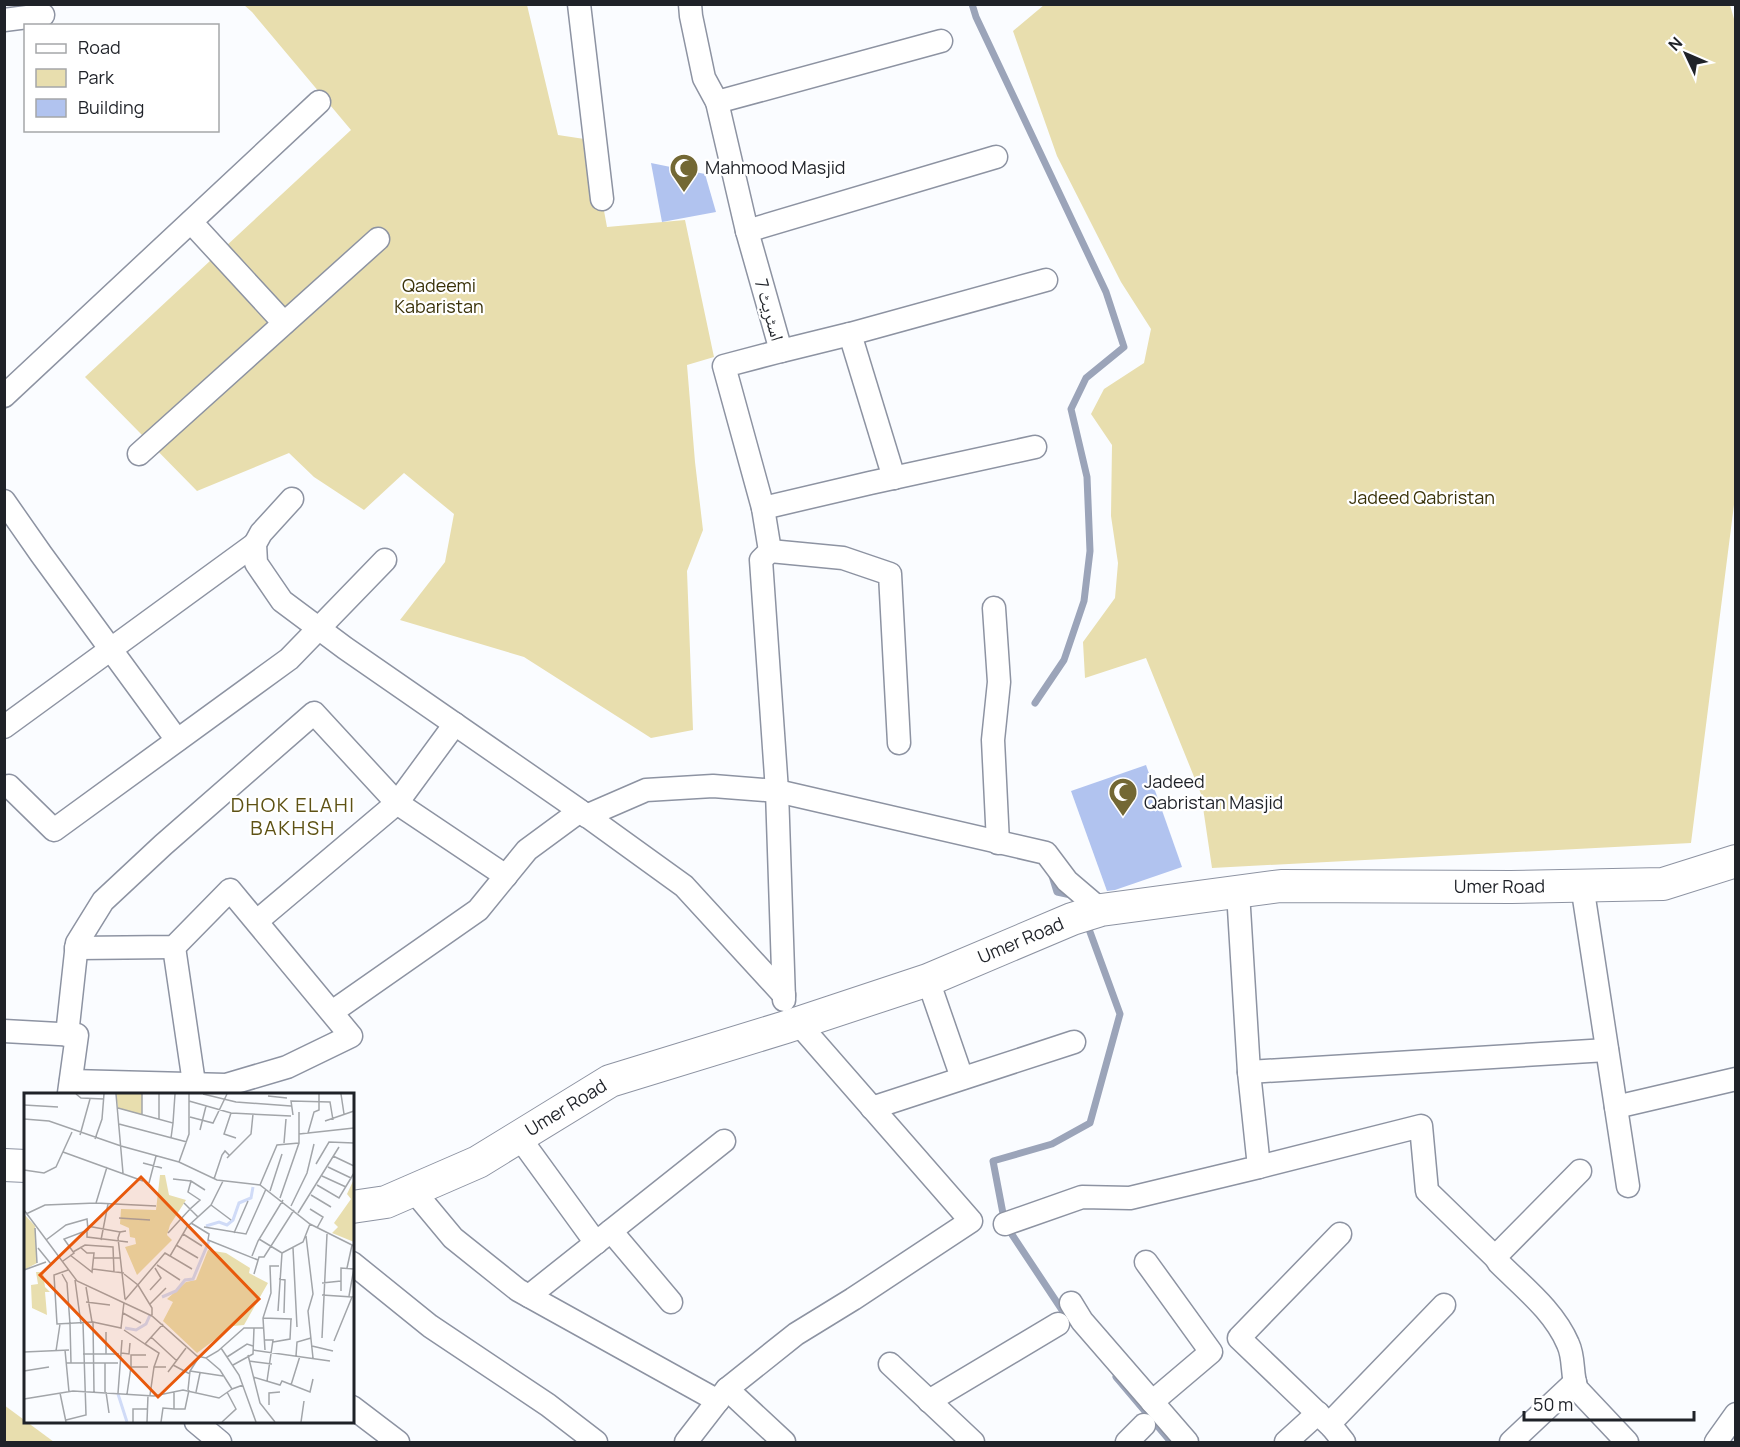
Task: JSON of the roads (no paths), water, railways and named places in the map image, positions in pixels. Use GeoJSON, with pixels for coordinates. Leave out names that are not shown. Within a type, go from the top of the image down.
{"type":"FeatureCollection","features":[{"type":"Feature","properties":{"kind":"street"},"geometry":{"type":"LineString","coordinates":[[579,4],[602,199]]}},
{"type":"Feature","properties":{"kind":"street","name":"اسٹریٹ 7"},"geometry":{"type":"LineString","coordinates":[[690,4],[704,78],[717,102],[747,231],[781,351],[1046,280]]}},
{"type":"Feature","properties":{"kind":"street"},"geometry":{"type":"LineString","coordinates":[[4,20],[43,15]]}},
{"type":"Feature","properties":{"kind":"street"},"geometry":{"type":"LineString","coordinates":[[717,102],[941,41]]}},
{"type":"Feature","properties":{"kind":"street"},"geometry":{"type":"LineString","coordinates":[[4,396],[319,102]]}},
{"type":"Feature","properties":{"kind":"street"},"geometry":{"type":"LineString","coordinates":[[747,231],[996,157]]}},
{"type":"Feature","properties":{"kind":"street"},"geometry":{"type":"LineString","coordinates":[[190,222],[284,323]]}},
{"type":"Feature","properties":{"kind":"street"},"geometry":{"type":"LineString","coordinates":[[139,454],[378,239]]}},
{"type":"Feature","properties":{"kind":"street"},"geometry":{"type":"LineString","coordinates":[[850,334],[894,478]]}},
{"type":"Feature","properties":{"kind":"street"},"geometry":{"type":"LineString","coordinates":[[770,551],[763,508],[724,366],[781,351]]}},
{"type":"Feature","properties":{"kind":"street"},"geometry":{"type":"LineString","coordinates":[[763,508],[1035,447]]}},
{"type":"Feature","properties":{"kind":"street"},"geometry":{"type":"LineString","coordinates":[[4,727],[255,544],[261,533],[292,499]]}},
{"type":"Feature","properties":{"kind":"street"},"geometry":{"type":"LineString","coordinates":[[4,501],[177,740]]}},
{"type":"Feature","properties":{"kind":"street"},"geometry":{"type":"LineString","coordinates":[[255,544],[256,563],[282,601],[684,886],[784,995]]}},
{"type":"Feature","properties":{"kind":"street"},"geometry":{"type":"LineString","coordinates":[[687,1443],[723,1395],[796,1334],[971,1221],[872,1107],[792,1025],[784,995],[777,791],[760,560],[770,551],[843,558],[890,574],[899,743]]}},
{"type":"Feature","properties":{"kind":"street"},"geometry":{"type":"LineString","coordinates":[[6,782],[54,830],[289,659],[386,560]]}},
{"type":"Feature","properties":{"kind":"street"},"geometry":{"type":"LineString","coordinates":[[994,608],[999,682],[993,740],[998,843]]}},
{"type":"Feature","properties":{"kind":"street"},"geometry":{"type":"LineString","coordinates":[[67,1035],[77,943],[103,901],[163,845],[314,713],[397,803],[506,876]]}},
{"type":"Feature","properties":{"kind":"street"},"geometry":{"type":"LineString","coordinates":[[257,921],[397,803],[455,724]]}},
{"type":"Feature","properties":{"kind":"street"},"geometry":{"type":"LineString","coordinates":[[332,1012],[478,910],[527,850],[583,814],[646,790],[713,786],[777,791],[1046,853],[1067,881],[1086,915]]}},
{"type":"Feature","properties":{"kind":"street","name":"Umer Road"},"geometry":{"type":"LineString","coordinates":[[354,1208],[386,1202],[478,1162],[610,1081],[928,980],[1086,915],[1281,885],[1511,887],[1663,884],[1736,861]]}},
{"type":"Feature","properties":{"kind":"street"},"geometry":{"type":"LineString","coordinates":[[1582,885],[1628,1186]]}},
{"type":"Feature","properties":{"kind":"street"},"geometry":{"type":"LineString","coordinates":[[4,1031],[77,1035],[70,1088],[194,1083],[226,1090],[287,1068],[351,1036],[230,890],[174,947],[76,948]]}},
{"type":"Feature","properties":{"kind":"street"},"geometry":{"type":"LineString","coordinates":[[1238,892],[1249,1072],[1259,1167]]}},
{"type":"Feature","properties":{"kind":"street"},"geometry":{"type":"LineString","coordinates":[[174,947],[194,1083]]}},
{"type":"Feature","properties":{"kind":"street"},"geometry":{"type":"LineString","coordinates":[[928,980],[962,1078]]}},
{"type":"Feature","properties":{"kind":"street"},"geometry":{"type":"LineString","coordinates":[[872,1107],[1074,1042]]}},
{"type":"Feature","properties":{"kind":"street"},"geometry":{"type":"LineString","coordinates":[[1249,1072],[1607,1050]]}},
{"type":"Feature","properties":{"kind":"street"},"geometry":{"type":"LineString","coordinates":[[1616,1107],[1736,1079]]}},
{"type":"Feature","properties":{"kind":"street"},"geometry":{"type":"LineString","coordinates":[[1005,1224],[1082,1197],[1130,1198],[1421,1126],[1427,1191],[1550,1313],[1568,1343],[1573,1358],[1577,1389],[1627,1443]]}},
{"type":"Feature","properties":{"kind":"street"},"geometry":{"type":"LineString","coordinates":[[519,1137],[604,1237],[671,1302]]}},
{"type":"Feature","properties":{"kind":"street"},"geometry":{"type":"LineString","coordinates":[[529,1296],[724,1141]]}},
{"type":"Feature","properties":{"kind":"street"},"geometry":{"type":"LineString","coordinates":[[4,1165],[24,1166]]}},
{"type":"Feature","properties":{"kind":"street"},"geometry":{"type":"LineString","coordinates":[[1497,1258],[1499,1253],[1580,1171]]}},
{"type":"Feature","properties":{"kind":"street"},"geometry":{"type":"LineString","coordinates":[[413,1191],[453,1238],[518,1290],[723,1395],[784,1443]]}},
{"type":"Feature","properties":{"kind":"street"},"geometry":{"type":"LineString","coordinates":[[1331,1428],[1239,1338],[1340,1234]]}},
{"type":"Feature","properties":{"kind":"street"},"geometry":{"type":"LineString","coordinates":[[1146,1262],[1211,1352],[1152,1402]]}},
{"type":"Feature","properties":{"kind":"street"},"geometry":{"type":"LineString","coordinates":[[354,1265],[430,1326],[548,1405],[596,1443]]}},
{"type":"Feature","properties":{"kind":"street"},"geometry":{"type":"LineString","coordinates":[[1071,1303],[1082,1321],[1187,1443]]}},
{"type":"Feature","properties":{"kind":"street"},"geometry":{"type":"LineString","coordinates":[[1331,1428],[1334,1420],[1444,1305]]}},
{"type":"Feature","properties":{"kind":"street"},"geometry":{"type":"LineString","coordinates":[[928,1401],[1058,1324]]}},
{"type":"Feature","properties":{"kind":"street"},"geometry":{"type":"LineString","coordinates":[[890,1364],[973,1443]]}},
{"type":"Feature","properties":{"kind":"street"},"geometry":{"type":"LineString","coordinates":[[1512,1443],[1575,1382]]}},
{"type":"Feature","properties":{"kind":"street"},"geometry":{"type":"LineString","coordinates":[[354,1409],[398,1443]]}},
{"type":"Feature","properties":{"kind":"street"},"geometry":{"type":"LineString","coordinates":[[1716,1443],[1736,1414]]}},
{"type":"Feature","properties":{"kind":"street"},"geometry":{"type":"LineString","coordinates":[[197,1423],[220,1443]]}},
{"type":"Feature","properties":{"kind":"street"},"geometry":{"type":"LineString","coordinates":[[1127,1443],[1144,1425]]}},
{"type":"Feature","properties":{"kind":"street"},"geometry":{"type":"LineString","coordinates":[[1286,1443],[1331,1428]]}},
{"type":"Feature","properties":{"kind":"waterway"},"geometry":{"type":"LineString","coordinates":[[972,4],[976,17],[1106,292],[1124,347],[1086,378],[1071,409],[1087,477],[1090,551],[1084,601],[1064,660],[1035,703]]}},
{"type":"Feature","properties":{"kind":"waterway"},"geometry":{"type":"LineString","coordinates":[[1052,876],[1057,892],[1071,895]]}},
{"type":"Feature","properties":{"kind":"waterway"},"geometry":{"type":"LineString","coordinates":[[1070,1322],[1005,1224],[993,1161],[1052,1144],[1090,1123],[1120,1014],[1086,921]]}},
{"type":"Feature","properties":{"kind":"waterway"},"geometry":{"type":"LineString","coordinates":[[1116,1377],[1171,1442]]}},
{"type":"Feature","properties":{"kind":"place","name":"Mahmood Masjid"},"geometry":{"type":"Point","coordinates":[684,194]}},
{"type":"Feature","properties":{"kind":"place","name":"Jadeed Qabristan Masjid"},"geometry":{"type":"Point","coordinates":[1123,818]}},
{"type":"Feature","properties":{"kind":"district","name":"DHOK ELAHI BAKHSH"},"geometry":{"type":"Point","coordinates":[293,816]}},
{"type":"Feature","properties":{"kind":"park label","name":"Qadeemi Kabaristan"},"geometry":{"type":"Point","coordinates":[439,296]}},
{"type":"Feature","properties":{"kind":"park label","name":"Jadeed Qabristan"},"geometry":{"type":"Point","coordinates":[1422,498]}}]}
